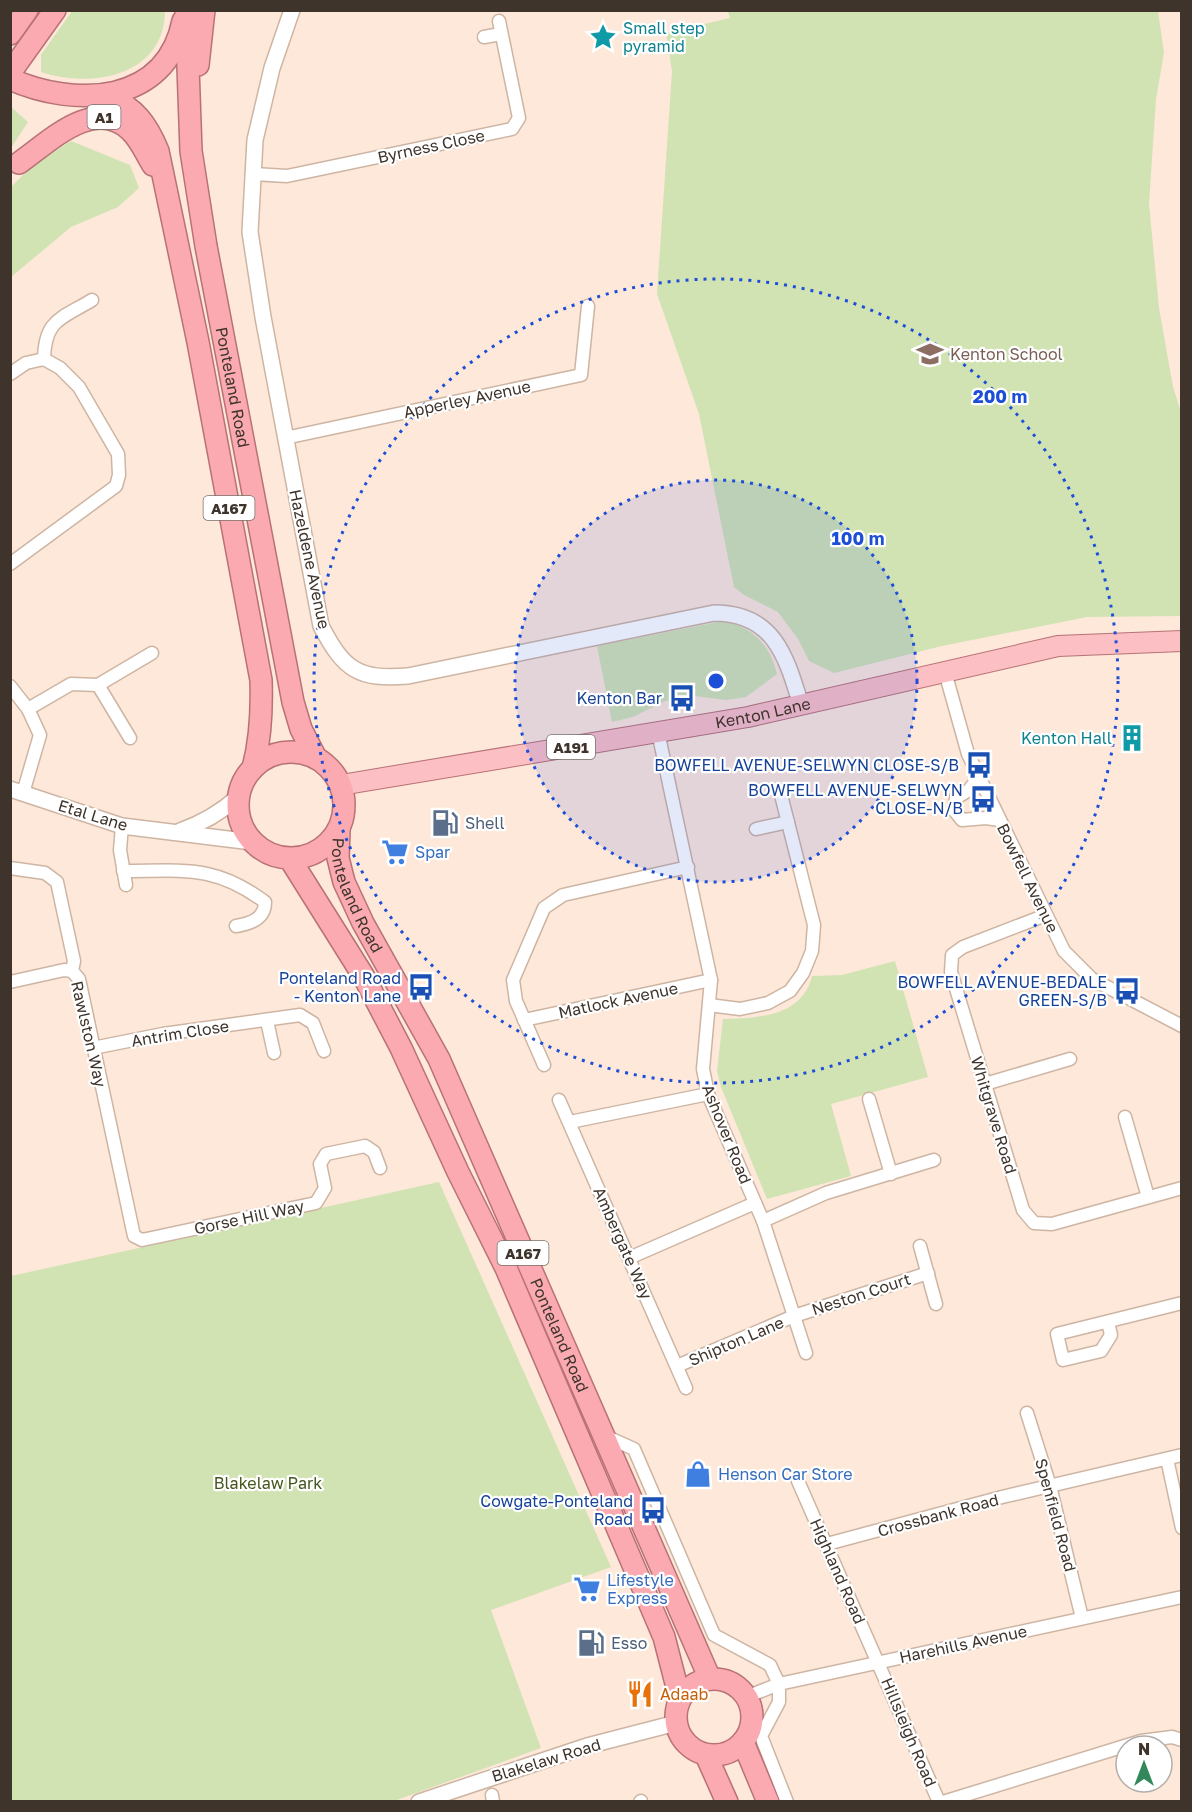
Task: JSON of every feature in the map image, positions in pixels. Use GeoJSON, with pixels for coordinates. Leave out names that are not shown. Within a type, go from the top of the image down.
{"type":"FeatureCollection","features":[{"type":"Feature","properties":{"kind":"highway"},"geometry":{"type":"LineString","coordinates":[[10,34],[27,10]]}},
{"type":"Feature","properties":{"kind":"highway"},"geometry":{"type":"LineString","coordinates":[[10,73],[55,10]]}},
{"type":"Feature","properties":{"kind":"highway"},"geometry":{"type":"LineString","coordinates":[[10,79],[58,94],[101,97],[146,78],[161,64],[182,29],[185,10]]}},
{"type":"Feature","properties":{"kind":"highway","name":"Ponteland Road"},"geometry":{"type":"LineString","coordinates":[[185,10],[191,151],[206,246],[291,693],[302,729],[316,758]]}},
{"type":"Feature","properties":{"kind":"highway"},"geometry":{"type":"LineString","coordinates":[[190,128],[204,10]]}},
{"type":"Feature","properties":{"kind":"highway","name":"Ponteland Road"},"geometry":{"type":"LineString","coordinates":[[101,97],[125,104],[138,114],[150,131],[158,151],[198,342],[261,680],[262,710],[259,742],[253,768]]}},
{"type":"Feature","properties":{"kind":"highway","name":"A1"},"geometry":{"type":"LineString","coordinates":[[15,168],[62,116],[101,97]]}},
{"type":"Feature","properties":{"kind":"highway","name":"A1"},"geometry":{"type":"LineString","coordinates":[[15,168],[82,120],[104,117],[121,123],[135,135],[166,188]]}},
{"type":"Feature","properties":{"kind":"highway"},"geometry":{"type":"LineString","coordinates":[[253,768],[263,759],[289,752],[316,758]]}},
{"type":"Feature","properties":{"kind":"highway","name":"A167"},"geometry":{"type":"LineString","coordinates":[[316,758],[326,765],[341,786],[344,808],[339,830]]}},
{"type":"Feature","properties":{"kind":"highway","name":"A167"},"geometry":{"type":"LineString","coordinates":[[238,797],[246,776],[253,768]]}},
{"type":"Feature","properties":{"kind":"highway"},"geometry":{"type":"LineString","coordinates":[[238,797],[240,821],[252,842],[263,851],[290,859],[313,854],[324,848],[339,830]]}},
{"type":"Feature","properties":{"kind":"highway","name":"Ponteland Road"},"geometry":{"type":"LineString","coordinates":[[339,830],[338,858],[353,903],[439,1059],[710,1679]]}},
{"type":"Feature","properties":{"kind":"highway","name":"Ponteland Road"},"geometry":{"type":"LineString","coordinates":[[290,859],[364,977],[506,1268],[664,1637],[680,1699],[676,1723]]}},
{"type":"Feature","properties":{"kind":"highway"},"geometry":{"type":"LineString","coordinates":[[676,1723],[680,1736],[689,1746],[706,1755],[720,1755],[733,1750],[743,1742],[751,1726],[752,1713],[746,1697],[740,1689],[723,1680],[710,1679],[688,1689],[680,1699]]}},
{"type":"Feature","properties":{"kind":"highway"},"geometry":{"type":"LineString","coordinates":[[743,1742],[768,1802]]}},
{"type":"Feature","properties":{"kind":"highway"},"geometry":{"type":"LineString","coordinates":[[706,1755],[727,1802]]}},
{"type":"Feature","properties":{"kind":"main road","name":"Kenton Lane"},"geometry":{"type":"LineString","coordinates":[[341,786],[801,705],[1058,646],[1182,641]]}},
{"type":"Feature","properties":{"kind":"street","name":"Hazeldene Avenue"},"geometry":{"type":"LineString","coordinates":[[292,10],[272,68],[255,140],[250,232],[254,268],[321,626],[333,649],[352,668],[378,678],[408,676],[714,613],[730,613],[761,626],[774,638],[784,654],[801,705]]}},
{"type":"Feature","properties":{"kind":"street","name":"Byrness Close"},"geometry":{"type":"LineString","coordinates":[[252,174],[287,176],[512,129],[519,118],[499,21]]}},
{"type":"Feature","properties":{"kind":"street"},"geometry":{"type":"LineString","coordinates":[[484,37],[501,34]]}},
{"type":"Feature","properties":{"kind":"street"},"geometry":{"type":"LineString","coordinates":[[44,359],[45,337],[53,324],[92,300]]}},
{"type":"Feature","properties":{"kind":"street","name":"Apperley Avenue"},"geometry":{"type":"LineString","coordinates":[[285,438],[581,375],[588,306]]}},
{"type":"Feature","properties":{"kind":"street"},"geometry":{"type":"LineString","coordinates":[[10,374],[26,363],[44,359],[60,368],[79,387],[118,454],[119,475],[116,486],[10,564]]}},
{"type":"Feature","properties":{"kind":"street"},"geometry":{"type":"LineString","coordinates":[[28,709],[71,684],[98,685],[152,653]]}},
{"type":"Feature","properties":{"kind":"street","name":"Bowfell Avenue"},"geometry":{"type":"LineString","coordinates":[[945,672],[958,724],[979,777],[1064,951],[1092,979],[1181,1025]]}},
{"type":"Feature","properties":{"kind":"street"},"geometry":{"type":"LineString","coordinates":[[98,685],[130,738]]}},
{"type":"Feature","properties":{"kind":"street"},"geometry":{"type":"LineString","coordinates":[[10,686],[28,709],[40,735],[17,791]]}},
{"type":"Feature","properties":{"kind":"street","name":"Ashover Road"},"geometry":{"type":"LineString","coordinates":[[658,732],[711,980],[703,1069],[708,1094],[763,1221],[806,1353]]}},
{"type":"Feature","properties":{"kind":"street"},"geometry":{"type":"LineString","coordinates":[[979,777],[956,798],[954,810],[962,820],[986,818],[1000,820]]}},
{"type":"Feature","properties":{"kind":"street","name":"Etal Lane"},"geometry":{"type":"LineString","coordinates":[[17,791],[122,826],[252,842]]}},
{"type":"Feature","properties":{"kind":"street"},"geometry":{"type":"LineString","coordinates":[[709,1005],[740,1008],[768,1003],[790,991],[803,973],[812,951],[814,925],[780,791]]}},
{"type":"Feature","properties":{"kind":"street","name":"Etal Lane"},"geometry":{"type":"LineString","coordinates":[[178,832],[200,824],[220,812],[238,797]]}},
{"type":"Feature","properties":{"kind":"street"},"geometry":{"type":"LineString","coordinates":[[756,829],[788,822]]}},
{"type":"Feature","properties":{"kind":"street"},"geometry":{"type":"LineString","coordinates":[[122,826],[120,850],[126,885]]}},
{"type":"Feature","properties":{"kind":"street"},"geometry":{"type":"LineString","coordinates":[[544,1065],[516,1001],[513,980],[544,908],[563,895],[688,867]]}},
{"type":"Feature","properties":{"kind":"street","name":"Rawlston Way"},"geometry":{"type":"LineString","coordinates":[[10,868],[45,873],[57,882],[74,961],[72,971],[79,979],[134,1236]]}},
{"type":"Feature","properties":{"kind":"street"},"geometry":{"type":"LineString","coordinates":[[123,871],[198,871],[228,878],[264,902],[264,908],[258,918],[250,924],[236,926]]}},
{"type":"Feature","properties":{"kind":"street","name":"Whitgrave Road"},"geometry":{"type":"LineString","coordinates":[[1046,915],[963,947],[952,955],[951,972],[1023,1210],[1034,1223],[1052,1224],[1182,1188]]}},
{"type":"Feature","properties":{"kind":"street"},"geometry":{"type":"LineString","coordinates":[[10,982],[64,970],[72,971]]}},
{"type":"Feature","properties":{"kind":"street","name":"Matlock Avenue"},"geometry":{"type":"LineString","coordinates":[[524,1020],[711,980]]}},
{"type":"Feature","properties":{"kind":"street","name":"Antrim Close"},"geometry":{"type":"LineString","coordinates":[[93,1048],[163,1035],[300,1015],[313,1023],[324,1051]]}},
{"type":"Feature","properties":{"kind":"street"},"geometry":{"type":"LineString","coordinates":[[267,1021],[274,1053]]}},
{"type":"Feature","properties":{"kind":"street"},"geometry":{"type":"LineString","coordinates":[[985,1084],[1070,1059]]}},
{"type":"Feature","properties":{"kind":"street"},"geometry":{"type":"LineString","coordinates":[[570,1122],[708,1094]]}},
{"type":"Feature","properties":{"kind":"street"},"geometry":{"type":"LineString","coordinates":[[869,1099],[891,1174]]}},
{"type":"Feature","properties":{"kind":"street","name":"Ambergate Way"},"geometry":{"type":"LineString","coordinates":[[559,1100],[686,1388]]}},
{"type":"Feature","properties":{"kind":"street"},"geometry":{"type":"LineString","coordinates":[[1125,1117],[1148,1197]]}},
{"type":"Feature","properties":{"kind":"street","name":"Gorse Hill Way"},"geometry":{"type":"LineString","coordinates":[[134,1236],[142,1240],[316,1203],[325,1188],[320,1164],[326,1154],[365,1146],[374,1152],[380,1168]]}},
{"type":"Feature","properties":{"kind":"street"},"geometry":{"type":"LineString","coordinates":[[763,1221],[826,1193],[934,1160]]}},
{"type":"Feature","properties":{"kind":"street"},"geometry":{"type":"LineString","coordinates":[[629,1257],[755,1203]]}},
{"type":"Feature","properties":{"kind":"street","name":"Neston Court"},"geometry":{"type":"LineString","coordinates":[[920,1246],[936,1304]]}},
{"type":"Feature","properties":{"kind":"street","name":"Neston Court"},"geometry":{"type":"LineString","coordinates":[[794,1316],[928,1273]]}},
{"type":"Feature","properties":{"kind":"street"},"geometry":{"type":"LineString","coordinates":[[1108,1322],[1182,1303]]}},
{"type":"Feature","properties":{"kind":"street","name":"Shipton Lane"},"geometry":{"type":"LineString","coordinates":[[677,1366],[794,1316]]}},
{"type":"Feature","properties":{"kind":"street","name":"Spenfield Road"},"geometry":{"type":"LineString","coordinates":[[1027,1413],[1050,1486],[1082,1618]]}},
{"type":"Feature","properties":{"kind":"street"},"geometry":{"type":"LineString","coordinates":[[604,1436],[634,1449],[714,1635],[770,1665],[779,1684],[779,1702],[762,1736],[787,1802]]}},
{"type":"Feature","properties":{"kind":"street","name":"Crossbank Road"},"geometry":{"type":"LineString","coordinates":[[827,1544],[1050,1486],[1182,1455]]}},
{"type":"Feature","properties":{"kind":"street"},"geometry":{"type":"LineString","coordinates":[[1167,1459],[1182,1528]]}},
{"type":"Feature","properties":{"kind":"street","name":"Highland Road"},"geometry":{"type":"LineString","coordinates":[[798,1480],[879,1662]]}},
{"type":"Feature","properties":{"kind":"street","name":"Harehills Avenue"},"geometry":{"type":"LineString","coordinates":[[746,1697],[779,1684],[1182,1597]]}},
{"type":"Feature","properties":{"kind":"street","name":"Hillsleigh Road"},"geometry":{"type":"LineString","coordinates":[[879,1662],[941,1802]]}},
{"type":"Feature","properties":{"kind":"street","name":"Blakelaw Road"},"geometry":{"type":"LineString","coordinates":[[419,1802],[587,1746],[676,1723]]}},
{"type":"Feature","properties":{"kind":"street"},"geometry":{"type":"LineString","coordinates":[[941,1802],[1141,1741],[1172,1737],[1182,1740]]}},
{"type":"Feature","properties":{"kind":"green space"},"geometry":{"type":"Polygon","coordinates":[[[72,11],[165,11],[161,33],[152,50],[139,63],[122,72],[82,79],[41,72],[41,55],[72,11]]]}},
{"type":"Feature","properties":{"kind":"green space","name":"Kenton School"},"geometry":{"type":"Polygon","coordinates":[[[728,11],[1158,11],[1164,53],[1156,99],[1149,204],[1159,308],[1173,387],[1181,412],[1181,616],[1087,617],[942,646],[834,673],[809,661],[798,639],[778,612],[744,595],[734,587],[699,414],[657,294],[672,71],[666,33],[730,18],[728,11]]]}},
{"type":"Feature","properties":{"kind":"green space"},"geometry":{"type":"Polygon","coordinates":[[[11,107],[28,122],[11,148],[11,107]]]}},
{"type":"Feature","properties":{"kind":"green space"},"geometry":{"type":"Polygon","coordinates":[[[71,141],[130,165],[139,188],[118,207],[71,227],[11,277],[11,187],[34,164],[71,141]]]}},
{"type":"Feature","properties":{"kind":"green space"},"geometry":{"type":"Polygon","coordinates":[[[723,621],[743,627],[758,638],[770,654],[777,674],[746,697],[726,700],[695,696],[665,701],[633,717],[612,722],[597,646],[723,621]]]}},
{"type":"Feature","properties":{"kind":"green space"},"geometry":{"type":"Polygon","coordinates":[[[895,961],[928,1077],[831,1104],[851,1176],[767,1199],[721,1087],[717,1071],[723,1019],[750,1018],[777,1013],[799,1000],[807,990],[812,976],[842,975],[895,961]]]}},
{"type":"Feature","properties":{"kind":"green space","name":"Blakelaw Park"},"geometry":{"type":"Polygon","coordinates":[[[439,1182],[611,1567],[491,1610],[541,1748],[394,1801],[11,1801],[11,1276],[439,1182]]]}},
{"type":"Feature","properties":{"kind":"place","name":"Small step pyramid"},"geometry":{"type":"Point","coordinates":[603,37]}},
{"type":"Feature","properties":{"kind":"place","name":"Kenton School"},"geometry":{"type":"Point","coordinates":[930,354]}},
{"type":"Feature","properties":{"kind":"place","name":"Kenton Bar"},"geometry":{"type":"Point","coordinates":[682,698]}},
{"type":"Feature","properties":{"kind":"place","name":"Kenton Hall"},"geometry":{"type":"Point","coordinates":[1132,738]}},
{"type":"Feature","properties":{"kind":"place","name":"BOWFELL AVENUE-SELWYN CLOSE-S/B"},"geometry":{"type":"Point","coordinates":[979,765]}},
{"type":"Feature","properties":{"kind":"place","name":"BOWFELL AVENUE-SELWYN CLOSE-N/B"},"geometry":{"type":"Point","coordinates":[983,799]}},
{"type":"Feature","properties":{"kind":"place","name":"Shell"},"geometry":{"type":"Point","coordinates":[445,823]}},
{"type":"Feature","properties":{"kind":"place","name":"Spar"},"geometry":{"type":"Point","coordinates":[395,852]}},
{"type":"Feature","properties":{"kind":"place","name":"Ponteland Road - Kenton Lane"},"geometry":{"type":"Point","coordinates":[421,987]}},
{"type":"Feature","properties":{"kind":"place","name":"BOWFELL AVENUE-BEDALE GREEN-S/B"},"geometry":{"type":"Point","coordinates":[1127,991]}},
{"type":"Feature","properties":{"kind":"place","name":"Henson Car Store"},"geometry":{"type":"Point","coordinates":[698,1474]}},
{"type":"Feature","properties":{"kind":"place","name":"Cowgate-Ponteland Road"},"geometry":{"type":"Point","coordinates":[653,1510]}},
{"type":"Feature","properties":{"kind":"place","name":"Lifestyle Express"},"geometry":{"type":"Point","coordinates":[587,1589]}},
{"type":"Feature","properties":{"kind":"place","name":"Esso"},"geometry":{"type":"Point","coordinates":[591,1643]}},
{"type":"Feature","properties":{"kind":"place","name":"Adaab"},"geometry":{"type":"Point","coordinates":[640,1694]}}]}
